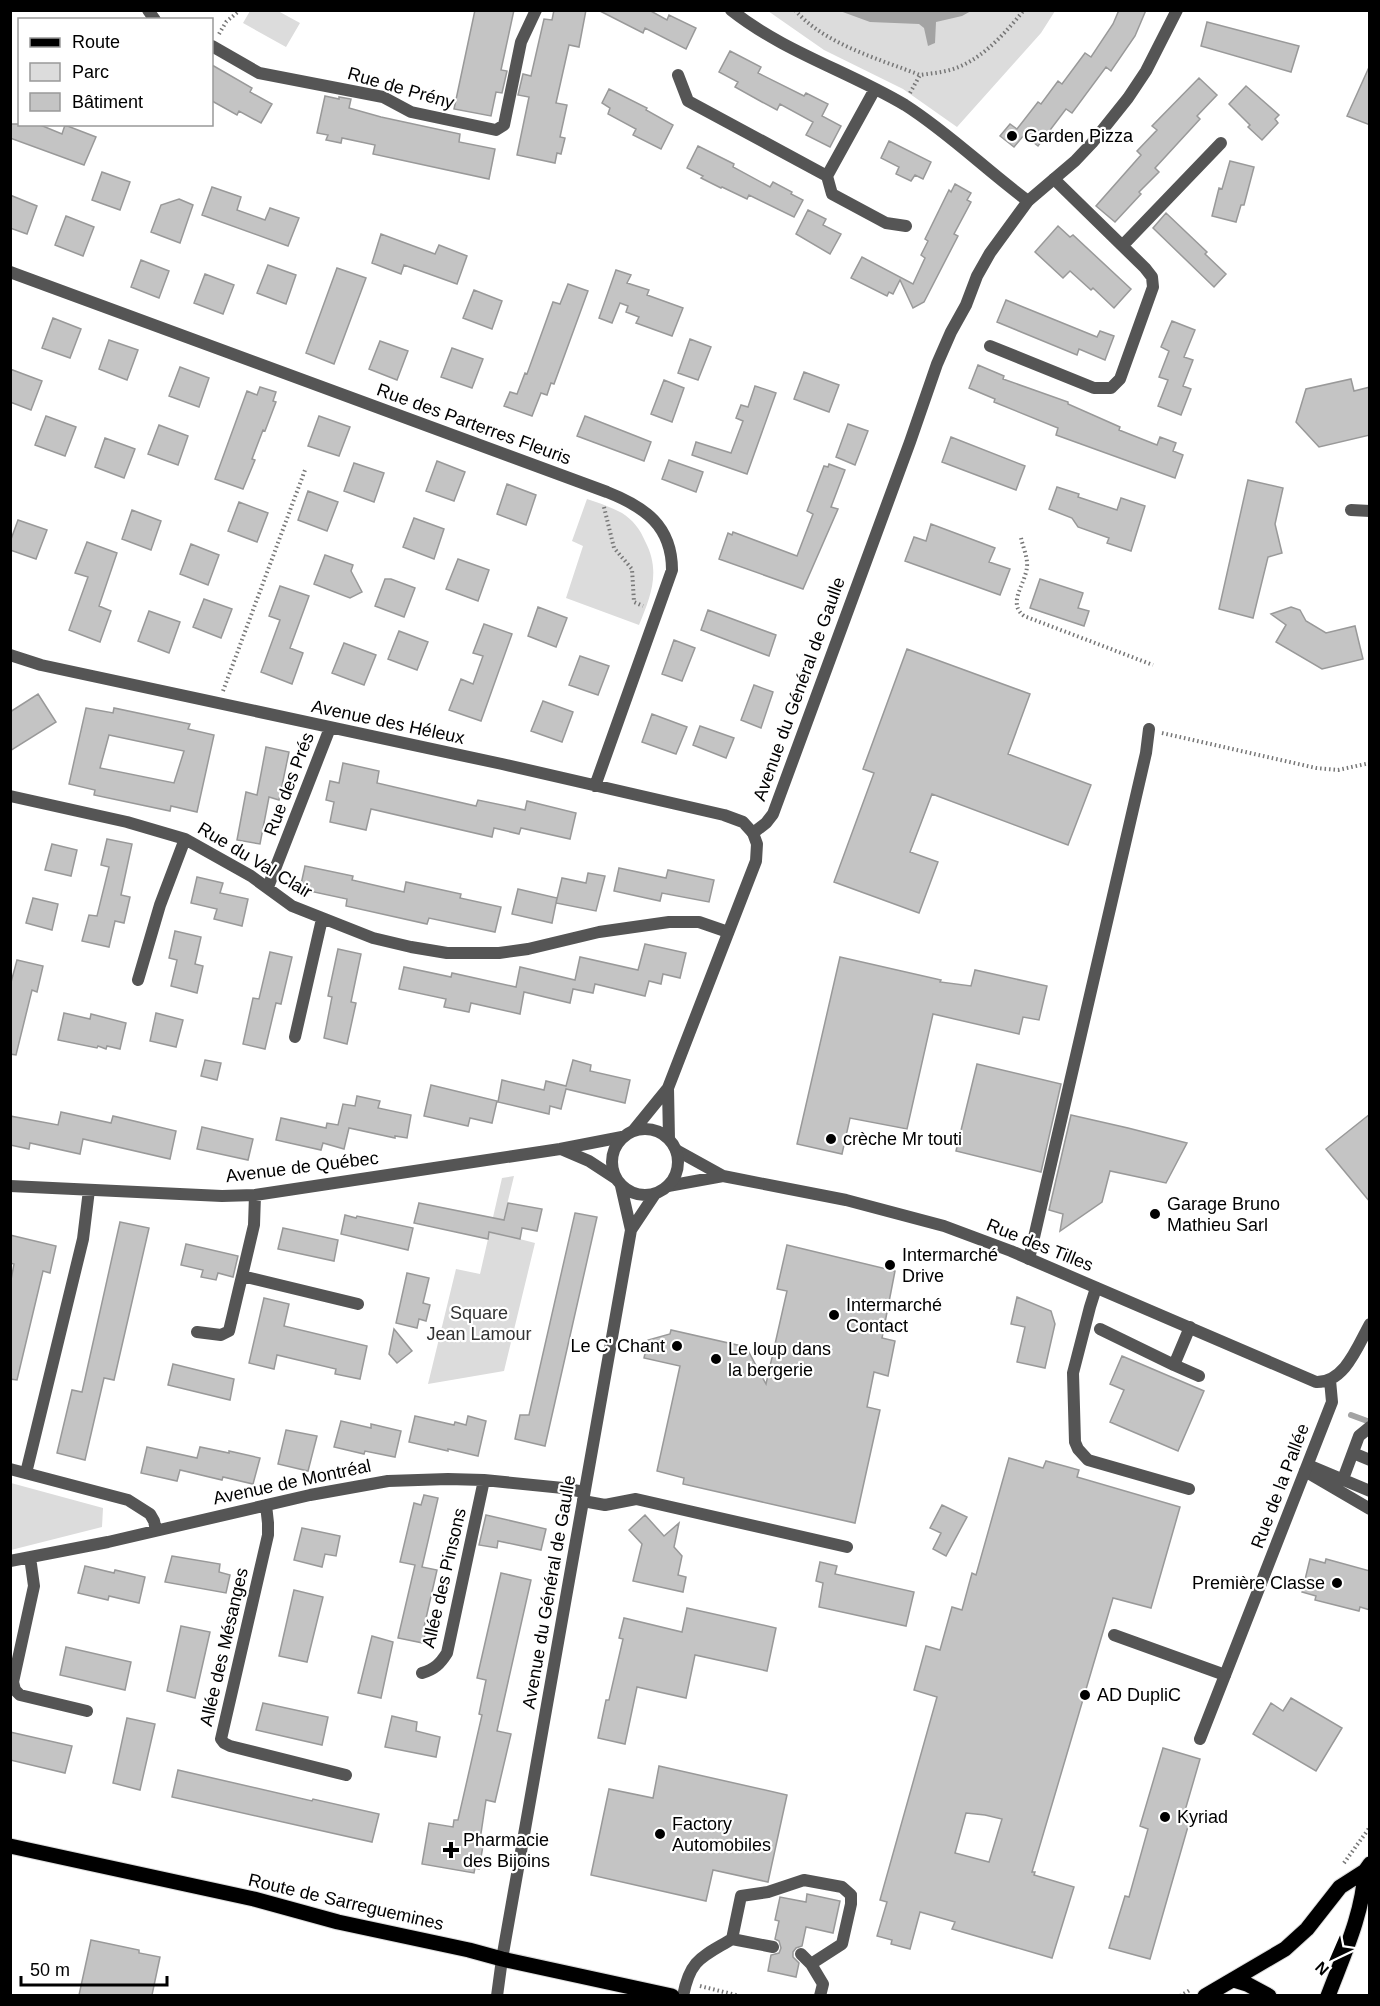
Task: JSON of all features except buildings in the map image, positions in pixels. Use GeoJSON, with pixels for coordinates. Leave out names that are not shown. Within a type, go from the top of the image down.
{"type":"FeatureCollection","features":[{"type":"Feature","properties":{"kind":"main road","name":"Route de Sarreguemines"},"geometry":{"type":"LineString","coordinates":[[10,1846],[254,1899],[338,1922],[502,1959],[672,1995]]}},
{"type":"Feature","properties":{"kind":"main road"},"geometry":{"type":"LineString","coordinates":[[1198,1993],[1234,1980],[1274,1957],[1296,1940],[1340,1887],[1367,1867]]}},
{"type":"Feature","properties":{"kind":"main road"},"geometry":{"type":"LineString","coordinates":[[1328,1995],[1359,1910],[1367,1867]]}},
{"type":"Feature","properties":{"kind":"main road"},"geometry":{"type":"LineString","coordinates":[[1234,1980],[1269,1995]]}},
{"type":"Feature","properties":{"kind":"street","name":"Rue de Prény"},"geometry":{"type":"LineString","coordinates":[[213,47],[259,73],[383,97],[411,112],[496,130],[504,125],[521,42],[536,10]]}},
{"type":"Feature","properties":{"kind":"street"},"geometry":{"type":"LineString","coordinates":[[731,10],[785,46],[904,105],[944,131],[1028,201]]}},
{"type":"Feature","properties":{"kind":"street","name":"Avenue du Général de Gaulle"},"geometry":{"type":"LineString","coordinates":[[753,834],[770,820],[780,796],[941,352],[966,305],[978,276],[990,253],[1028,201],[1092,143],[1128,98],[1146,71],[1177,10]]}},
{"type":"Feature","properties":{"kind":"street"},"geometry":{"type":"LineString","coordinates":[[678,75],[688,102],[827,176]]}},
{"type":"Feature","properties":{"kind":"street"},"geometry":{"type":"LineString","coordinates":[[875,89],[827,176],[832,194],[886,223],[906,226]]}},
{"type":"Feature","properties":{"kind":"street"},"geometry":{"type":"LineString","coordinates":[[1123,245],[1221,143]]}},
{"type":"Feature","properties":{"kind":"street"},"geometry":{"type":"LineString","coordinates":[[990,346],[1094,388],[1111,387],[1120,379],[1153,287],[1152,277],[1123,245],[1054,179]]}},
{"type":"Feature","properties":{"kind":"street","name":"Rue des Parterres Fleuris"},"geometry":{"type":"LineString","coordinates":[[10,272],[607,492],[641,508],[656,522],[668,542],[671,550],[672,570],[595,786]]}},
{"type":"Feature","properties":{"kind":"street"},"geometry":{"type":"LineString","coordinates":[[1351,510],[1370,511]]}},
{"type":"Feature","properties":{"kind":"street","name":"Avenue des Héleux"},"geometry":{"type":"LineString","coordinates":[[10,655],[41,665],[724,814],[743,822],[753,834]]}},
{"type":"Feature","properties":{"kind":"street","name":"Rue des Prés"},"geometry":{"type":"LineString","coordinates":[[268,888],[330,728]]}},
{"type":"Feature","properties":{"kind":"street"},"geometry":{"type":"LineString","coordinates":[[1029,1259],[1146,753],[1149,729]]}},
{"type":"Feature","properties":{"kind":"street","name":"Rue du Val Clair"},"geometry":{"type":"LineString","coordinates":[[10,796],[127,822],[185,839],[268,888],[292,906],[322,919],[395,944],[447,953],[499,953],[528,949],[598,932],[669,922],[699,922],[728,932]]}},
{"type":"Feature","properties":{"kind":"street"},"geometry":{"type":"LineString","coordinates":[[618,1182],[611,1162],[613,1152],[668,1088],[756,861],[757,844],[753,834]]}},
{"type":"Feature","properties":{"kind":"street"},"geometry":{"type":"LineString","coordinates":[[138,980],[160,905],[185,839]]}},
{"type":"Feature","properties":{"kind":"street"},"geometry":{"type":"LineString","coordinates":[[295,1037],[322,919]]}},
{"type":"Feature","properties":{"kind":"street"},"geometry":{"type":"LineString","coordinates":[[560,1149],[589,1161],[629,1192],[638,1195],[655,1194],[668,1186],[677,1173],[678,1165],[673,1144],[668,1088]]}},
{"type":"Feature","properties":{"kind":"street"},"geometry":{"type":"LineString","coordinates":[[627,1134],[642,1128],[654,1130],[673,1144]]}},
{"type":"Feature","properties":{"kind":"street","name":"Avenue de Québec"},"geometry":{"type":"LineString","coordinates":[[10,1186],[222,1196],[255,1195],[560,1149],[627,1134]]}},
{"type":"Feature","properties":{"kind":"street","name":"Rue des Tilles"},"geometry":{"type":"LineString","coordinates":[[673,1144],[723,1176]]}},
{"type":"Feature","properties":{"kind":"street","name":"Rue des Tilles"},"geometry":{"type":"LineString","coordinates":[[668,1186],[723,1176],[846,1200],[944,1226],[1096,1287],[1316,1382],[1330,1380]]}},
{"type":"Feature","properties":{"kind":"street","name":"Avenue du Général de Gaulle"},"geometry":{"type":"LineString","coordinates":[[618,1182],[631,1230]]}},
{"type":"Feature","properties":{"kind":"street"},"geometry":{"type":"LineString","coordinates":[[26,1473],[83,1239],[89,1190]]}},
{"type":"Feature","properties":{"kind":"street","name":"Avenue du Général de Gaulle"},"geometry":{"type":"LineString","coordinates":[[497,1995],[631,1230],[655,1194]]}},
{"type":"Feature","properties":{"kind":"street"},"geometry":{"type":"LineString","coordinates":[[197,1332],[221,1335],[230,1331],[254,1225],[255,1195]]}},
{"type":"Feature","properties":{"kind":"street"},"geometry":{"type":"LineString","coordinates":[[242,1276],[358,1304]]}},
{"type":"Feature","properties":{"kind":"street"},"geometry":{"type":"LineString","coordinates":[[1096,1287],[1073,1373],[1075,1442],[1078,1449],[1088,1460],[1189,1489]]}},
{"type":"Feature","properties":{"kind":"street"},"geometry":{"type":"LineString","coordinates":[[1330,1380],[1349,1360],[1370,1324]]}},
{"type":"Feature","properties":{"kind":"street"},"geometry":{"type":"LineString","coordinates":[[1174,1365],[1190,1327]]}},
{"type":"Feature","properties":{"kind":"street"},"geometry":{"type":"LineString","coordinates":[[1100,1329],[1199,1376]]}},
{"type":"Feature","properties":{"kind":"street","name":"Rue de la Pallée"},"geometry":{"type":"LineString","coordinates":[[1200,1739],[1332,1402],[1330,1380]]}},
{"type":"Feature","properties":{"kind":"street"},"geometry":{"type":"LineString","coordinates":[[1343,1479],[1359,1436],[1370,1427]]}},
{"type":"Feature","properties":{"kind":"street"},"geometry":{"type":"LineString","coordinates":[[1353,1453],[1370,1461]]}},
{"type":"Feature","properties":{"kind":"street"},"geometry":{"type":"LineString","coordinates":[[1306,1468],[1343,1479],[1370,1491]]}},
{"type":"Feature","properties":{"kind":"street"},"geometry":{"type":"LineString","coordinates":[[1306,1468],[1370,1509]]}},
{"type":"Feature","properties":{"kind":"street"},"geometry":{"type":"LineString","coordinates":[[10,1469],[128,1500],[150,1514],[156,1530]]}},
{"type":"Feature","properties":{"kind":"street","name":"Avenue de Montréal"},"geometry":{"type":"LineString","coordinates":[[10,1561],[388,1481],[439,1479],[484,1480],[563,1488],[605,1505],[636,1499],[847,1547]]}},
{"type":"Feature","properties":{"kind":"street","name":"Allée des Pinsons"},"geometry":{"type":"LineString","coordinates":[[422,1673],[433,1669],[447,1653],[484,1480]]}},
{"type":"Feature","properties":{"kind":"street","name":"Allée des Mésanges"},"geometry":{"type":"LineString","coordinates":[[266,1505],[268,1535],[221,1739],[230,1746],[346,1775]]}},
{"type":"Feature","properties":{"kind":"street"},"geometry":{"type":"LineString","coordinates":[[30,1557],[34,1586],[13,1682],[15,1690],[20,1695],[87,1711]]}},
{"type":"Feature","properties":{"kind":"street"},"geometry":{"type":"LineString","coordinates":[[1114,1635],[1225,1675]]}},
{"type":"Feature","properties":{"kind":"street"},"geometry":{"type":"LineString","coordinates":[[732,1939],[741,1896],[768,1892],[804,1880],[842,1887],[851,1895],[842,1944],[811,1964]]}},
{"type":"Feature","properties":{"kind":"street"},"geometry":{"type":"LineString","coordinates":[[682,1995],[686,1980],[696,1961],[732,1939],[773,1947]]}},
{"type":"Feature","properties":{"kind":"street"},"geometry":{"type":"LineString","coordinates":[[801,1954],[811,1964],[823,1984],[820,1995]]}},
{"type":"Feature","properties":{"kind":"path"},"geometry":{"type":"LineString","coordinates":[[213,44],[226,22],[240,10]]}},
{"type":"Feature","properties":{"kind":"path"},"geometry":{"type":"LineString","coordinates":[[795,10],[816,30],[825,35],[920,75],[961,66],[981,54],[1024,10]]}},
{"type":"Feature","properties":{"kind":"path"},"geometry":{"type":"LineString","coordinates":[[904,105],[920,75]]}},
{"type":"Feature","properties":{"kind":"path"},"geometry":{"type":"LineString","coordinates":[[219,704],[305,470]]}},
{"type":"Feature","properties":{"kind":"path"},"geometry":{"type":"LineString","coordinates":[[607,492],[604,507],[614,548],[632,569],[634,602],[658,611]]}},
{"type":"Feature","properties":{"kind":"path"},"geometry":{"type":"LineString","coordinates":[[1021,538],[1027,564],[1016,603],[1017,611],[1024,616],[1153,665]]}},
{"type":"Feature","properties":{"kind":"path"},"geometry":{"type":"LineString","coordinates":[[1149,729],[1316,768],[1338,770],[1370,763]]}},
{"type":"Feature","properties":{"kind":"path"},"geometry":{"type":"LineString","coordinates":[[1340,1868],[1370,1827]]}},
{"type":"Feature","properties":{"kind":"path"},"geometry":{"type":"LineString","coordinates":[[1180,1995],[1198,1993]]}},
{"type":"Feature","properties":{"kind":"green space"},"geometry":{"type":"Polygon","coordinates":[[[250,11],[278,11],[300,23],[286,47],[243,23],[250,11]]]}},
{"type":"Feature","properties":{"kind":"green space"},"geometry":{"type":"Polygon","coordinates":[[[768,11],[1055,11],[1041,33],[957,127],[903,89],[824,50],[768,11]]]}},
{"type":"Feature","properties":{"kind":"green space"},"geometry":{"type":"Polygon","coordinates":[[[587,499],[614,509],[630,519],[641,533],[650,552],[652,583],[639,625],[566,598],[583,546],[572,541],[587,499]]]}},
{"type":"Feature","properties":{"kind":"green space","name":"Square Jean Lamour"},"geometry":{"type":"Polygon","coordinates":[[[514,1176],[500,1234],[535,1243],[504,1371],[428,1384],[456,1269],[480,1274],[502,1178],[514,1176]]]}},
{"type":"Feature","properties":{"kind":"green space"},"geometry":{"type":"Polygon","coordinates":[[[11,1483],[103,1508],[102,1527],[11,1550],[11,1483]]]}},
{"type":"Feature","properties":{"kind":"shaded area"},"geometry":{"type":"Polygon","coordinates":[[[971,10],[962,16],[936,22],[935,43],[928,46],[924,28],[919,24],[870,22],[840,11],[971,10]]]}},
{"type":"Feature","properties":{"kind":"waterway"},"geometry":{"type":"LineString","coordinates":[[1351,1415],[1370,1422]]}},
{"type":"Feature","properties":{"kind":"place","name":"Garden Pizza"},"geometry":{"type":"Point","coordinates":[1012,136]}},
{"type":"Feature","properties":{"kind":"place","name":"crèche Mr touti"},"geometry":{"type":"Point","coordinates":[831,1139]}},
{"type":"Feature","properties":{"kind":"place","name":"Garage Bruno Mathieu Sarl"},"geometry":{"type":"Point","coordinates":[1155,1214]}},
{"type":"Feature","properties":{"kind":"place","name":"Intermarché Drive"},"geometry":{"type":"Point","coordinates":[890,1265]}},
{"type":"Feature","properties":{"kind":"place","name":"Intermarché Contact"},"geometry":{"type":"Point","coordinates":[834,1315]}},
{"type":"Feature","properties":{"kind":"place","name":"Le C' Chant"},"geometry":{"type":"Point","coordinates":[677,1346]}},
{"type":"Feature","properties":{"kind":"place","name":"Le loup dans la bergerie"},"geometry":{"type":"Point","coordinates":[716,1359]}},
{"type":"Feature","properties":{"kind":"place","name":"Première Classe"},"geometry":{"type":"Point","coordinates":[1337,1583]}},
{"type":"Feature","properties":{"kind":"place","name":"AD DupliC"},"geometry":{"type":"Point","coordinates":[1085,1695]}},
{"type":"Feature","properties":{"kind":"place","name":"Kyriad"},"geometry":{"type":"Point","coordinates":[1165,1817]}},
{"type":"Feature","properties":{"kind":"place","name":"Factory Automobiles"},"geometry":{"type":"Point","coordinates":[660,1834]}},
{"type":"Feature","properties":{"kind":"place","name":"Pharmacie des Bijoins"},"geometry":{"type":"Point","coordinates":[451,1850]}}]}
